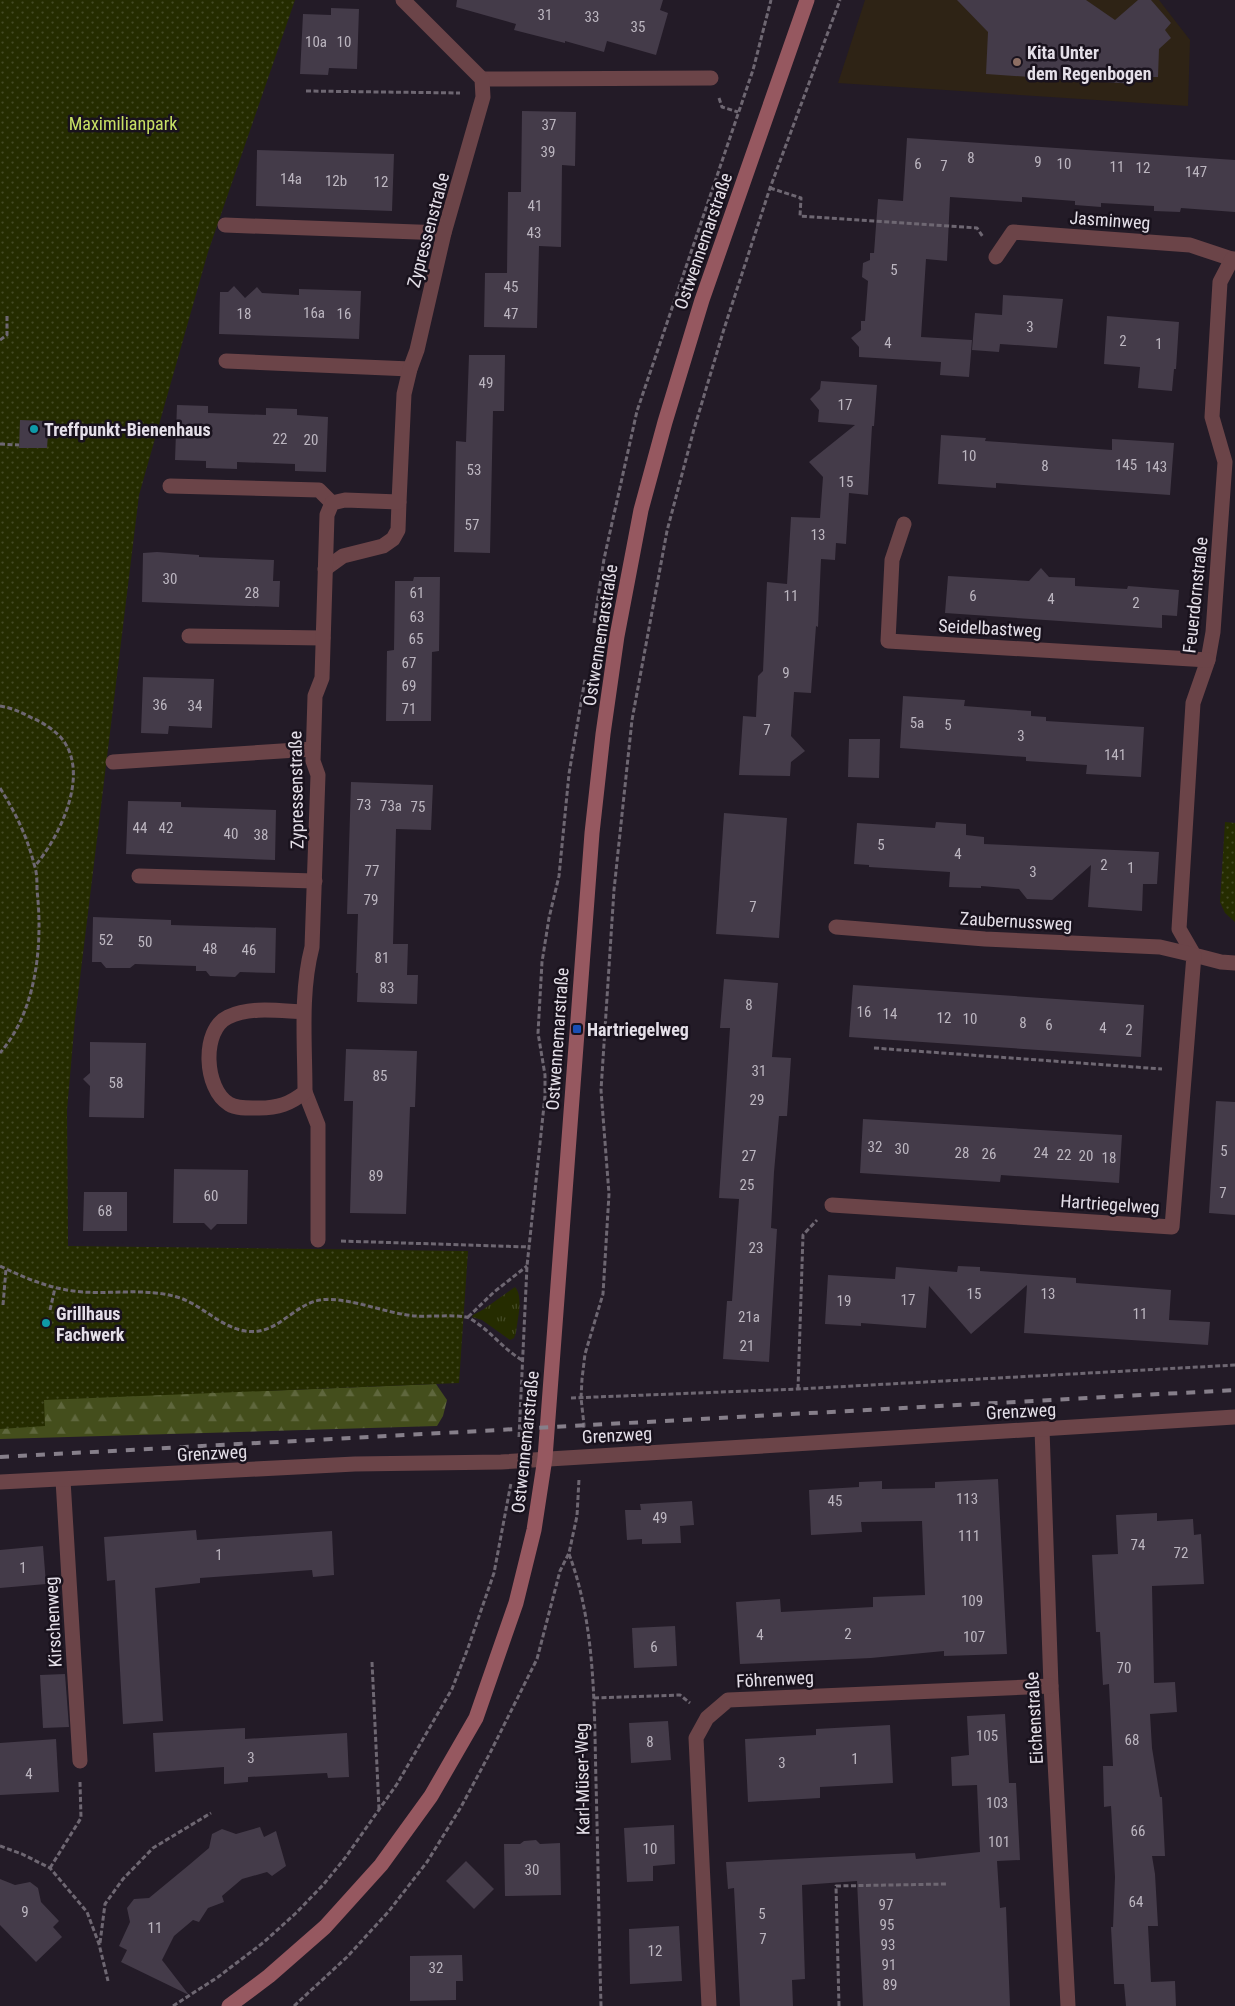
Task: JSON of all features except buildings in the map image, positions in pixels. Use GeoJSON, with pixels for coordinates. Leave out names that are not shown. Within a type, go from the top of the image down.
{"type":"FeatureCollection","features":[{"type":"Feature","properties":{"kind":"street"},"geometry":{"type":"LineString","coordinates":[[402,0],[483,86],[711,78]]}},
{"type":"Feature","properties":{"kind":"street","name":"Ostwennemarstraße"},"geometry":{"type":"LineString","coordinates":[[229,2006],[270,1976],[325,1927],[381,1865],[436,1787],[476,1718],[516,1603],[534,1530],[545,1458],[592,833],[617,636],[641,510],[682,365],[705,290],[807,0]]}},
{"type":"Feature","properties":{"kind":"street","name":"Zypressenstraße"},"geometry":{"type":"LineString","coordinates":[[325,569],[343,556],[383,546],[393,539],[398,530],[404,394],[417,350],[444,233],[483,86]]}},
{"type":"Feature","properties":{"kind":"street"},"geometry":{"type":"LineString","coordinates":[[224,225],[444,233]]}},
{"type":"Feature","properties":{"kind":"street","name":"Jasminweg"},"geometry":{"type":"LineString","coordinates":[[996,257],[1013,232],[1190,245],[1234,259]]}},
{"type":"Feature","properties":{"kind":"street","name":"Feuerdornstraße"},"geometry":{"type":"LineString","coordinates":[[1194,954],[1179,930],[1193,703],[1208,660],[1213,632],[1225,462],[1212,417],[1220,282],[1234,259]]}},
{"type":"Feature","properties":{"kind":"street"},"geometry":{"type":"LineString","coordinates":[[226,361],[410,369]]}},
{"type":"Feature","properties":{"kind":"street"},"geometry":{"type":"LineString","coordinates":[[170,486],[319,490],[332,503],[345,500],[399,502]]}},
{"type":"Feature","properties":{"kind":"street","name":"Zypressenstraße"},"geometry":{"type":"LineString","coordinates":[[318,1240],[318,1125],[305,1092],[304,1012],[307,966],[312,947],[318,775],[313,761],[315,696],[322,678],[327,515],[332,503]]}},
{"type":"Feature","properties":{"kind":"street","name":"Seidelbastweg"},"geometry":{"type":"LineString","coordinates":[[904,524],[892,560],[888,640],[1208,660]]}},
{"type":"Feature","properties":{"kind":"street"},"geometry":{"type":"LineString","coordinates":[[189,636],[323,638]]}},
{"type":"Feature","properties":{"kind":"street"},"geometry":{"type":"LineString","coordinates":[[113,762],[313,749]]}},
{"type":"Feature","properties":{"kind":"street"},"geometry":{"type":"LineString","coordinates":[[139,876],[314,881]]}},
{"type":"Feature","properties":{"kind":"street","name":"Zaubernussweg"},"geometry":{"type":"LineString","coordinates":[[836,928],[985,939],[1160,947],[1194,954]]}},
{"type":"Feature","properties":{"kind":"street"},"geometry":{"type":"LineString","coordinates":[[1194,954],[1221,962],[1235,963]]}},
{"type":"Feature","properties":{"kind":"street","name":"Hartriegelweg"},"geometry":{"type":"LineString","coordinates":[[832,1205],[1172,1227],[1194,954]]}},
{"type":"Feature","properties":{"kind":"street"},"geometry":{"type":"LineString","coordinates":[[304,1012],[244,1010],[226,1017],[214,1028],[210,1049],[210,1076],[217,1092],[229,1104],[245,1108],[278,1107],[292,1102],[305,1092]]}},
{"type":"Feature","properties":{"kind":"street","name":"Grenzweg"},"geometry":{"type":"LineString","coordinates":[[0,1482],[355,1464],[516,1461],[1235,1417]]}},
{"type":"Feature","properties":{"kind":"street","name":"Eichenstraße"},"geometry":{"type":"LineString","coordinates":[[1042,1429],[1051,1686],[1068,2006]]}},
{"type":"Feature","properties":{"kind":"street","name":"Kirschenweg"},"geometry":{"type":"LineString","coordinates":[[63,1480],[80,1762]]}},
{"type":"Feature","properties":{"kind":"street","name":"Föhrenweg"},"geometry":{"type":"LineString","coordinates":[[709,2006],[696,1738],[707,1718],[728,1700],[1051,1686]]}},
{"type":"Feature","properties":{"kind":"path"},"geometry":{"type":"LineString","coordinates":[[580,1456],[584,1425],[581,1398],[586,1354],[603,1294],[609,1194],[601,1090],[614,890],[632,720],[667,531],[694,429],[770,188],[840,0]]}},
{"type":"Feature","properties":{"kind":"path"},"geometry":{"type":"LineString","coordinates":[[306,91],[483,86]]}},
{"type":"Feature","properties":{"kind":"path"},"geometry":{"type":"LineString","coordinates":[[770,188],[801,198],[800,216],[977,228],[996,257]]}},
{"type":"Feature","properties":{"kind":"path"},"geometry":{"type":"LineString","coordinates":[[0,340],[7,335],[7,316]]}},
{"type":"Feature","properties":{"kind":"path"},"geometry":{"type":"LineString","coordinates":[[0,444],[19,444]]}},
{"type":"Feature","properties":{"kind":"path"},"geometry":{"type":"LineString","coordinates":[[0,706],[12,708],[25,714],[41,722],[54,732],[64,741],[72,764],[73,786],[65,813],[54,839],[35,866]]}},
{"type":"Feature","properties":{"kind":"path"},"geometry":{"type":"LineString","coordinates":[[0,788],[24,832],[35,866],[39,908],[39,941],[32,987],[17,1029],[0,1053]]}},
{"type":"Feature","properties":{"kind":"path"},"geometry":{"type":"LineString","coordinates":[[874,1048],[1185,1071]]}},
{"type":"Feature","properties":{"kind":"path"},"geometry":{"type":"LineString","coordinates":[[798,1389],[803,1235],[832,1205]]}},
{"type":"Feature","properties":{"kind":"path"},"geometry":{"type":"LineString","coordinates":[[318,1240],[530,1247]]}},
{"type":"Feature","properties":{"kind":"path"},"geometry":{"type":"LineString","coordinates":[[0,1266],[27,1279],[56,1288],[81,1292],[156,1292],[179,1298],[240,1330],[259,1331],[277,1324],[299,1309],[318,1300],[337,1300],[415,1316],[468,1317],[512,1355],[522,1360]]}},
{"type":"Feature","properties":{"kind":"path"},"geometry":{"type":"LineString","coordinates":[[468,1317],[494,1292],[527,1266]]}},
{"type":"Feature","properties":{"kind":"path"},"geometry":{"type":"LineString","coordinates":[[3,1305],[6,1269]]}},
{"type":"Feature","properties":{"kind":"path"},"geometry":{"type":"LineString","coordinates":[[50,1310],[56,1288]]}},
{"type":"Feature","properties":{"kind":"path"},"geometry":{"type":"LineString","coordinates":[[550,1398],[798,1389],[1235,1365]]}},
{"type":"Feature","properties":{"kind":"path"},"geometry":{"type":"LineString","coordinates":[[173,2006],[218,1977],[264,1942],[296,1913],[323,1885],[345,1858],[378,1810],[452,1689],[468,1648],[498,1557],[516,1461]]}},
{"type":"Feature","properties":{"kind":"path","name":"Karl-Müser-Weg"},"geometry":{"type":"LineString","coordinates":[[569,1553],[578,1579],[587,1630],[594,1698],[601,2006]]}},
{"type":"Feature","properties":{"kind":"path"},"geometry":{"type":"LineString","coordinates":[[372,1662],[378,1810]]}},
{"type":"Feature","properties":{"kind":"path"},"geometry":{"type":"LineString","coordinates":[[594,1698],[680,1695],[707,1718]]}},
{"type":"Feature","properties":{"kind":"path"},"geometry":{"type":"LineString","coordinates":[[50,1868],[80,1818],[80,1762]]}},
{"type":"Feature","properties":{"kind":"path"},"geometry":{"type":"LineString","coordinates":[[100,1944],[106,1904],[123,1879],[153,1848],[211,1813]]}},
{"type":"Feature","properties":{"kind":"path"},"geometry":{"type":"LineString","coordinates":[[0,1846],[22,1854],[50,1868],[87,1912],[100,1944],[108,1981]]}},
{"type":"Feature","properties":{"kind":"path"},"geometry":{"type":"LineString","coordinates":[[839,2006],[836,1886],[946,1884]]}},
{"type":"Feature","properties":{"kind":"shaded area","name":"Kita Unter dem Regenbogen"},"geometry":{"type":"Polygon","coordinates":[[[865,0],[1159,0],[1190,40],[1188,106],[838,83],[865,0]]]}},
{"type":"Feature","properties":{"kind":"green space","name":"Maximilianpark"},"geometry":{"type":"Polygon","coordinates":[[[0,0],[295,0],[208,252],[139,495],[75,1019],[67,1110],[68,1246],[468,1251],[459,1383],[44,1400],[45,1426],[0,1429],[0,0]]]}},
{"type":"Feature","properties":{"kind":"green space"},"geometry":{"type":"Polygon","coordinates":[[[1225,822],[1235,823],[1235,922],[1225,913],[1220,902],[1225,822]]]}},
{"type":"Feature","properties":{"kind":"green space"},"geometry":{"type":"Polygon","coordinates":[[[515,1287],[518,1291],[519,1309],[516,1333],[514,1338],[510,1340],[482,1320],[472,1317],[515,1287]]]}},
{"type":"Feature","properties":{"kind":"green space"},"geometry":{"type":"Polygon","coordinates":[[[0,1357],[262,1391],[436,1384],[447,1400],[443,1416],[437,1426],[0,1439],[0,1357]]]}},
{"type":"Feature","properties":{"kind":"railway"},"geometry":{"type":"LineString","coordinates":[[0,1457],[1235,1390]]}},
{"type":"Feature","properties":{"kind":"place","name":"Kita Unter dem Regenbogen"},"geometry":{"type":"Point","coordinates":[1017,62]}},
{"type":"Feature","properties":{"kind":"place","name":"Treffpunkt-Bienenhaus"},"geometry":{"type":"Point","coordinates":[34,429]}},
{"type":"Feature","properties":{"kind":"place","name":"Hartriegelweg"},"geometry":{"type":"Point","coordinates":[577,1029]}},
{"type":"Feature","properties":{"kind":"place","name":"Grillhaus Fachwerk"},"geometry":{"type":"Point","coordinates":[46,1323]}}]}
